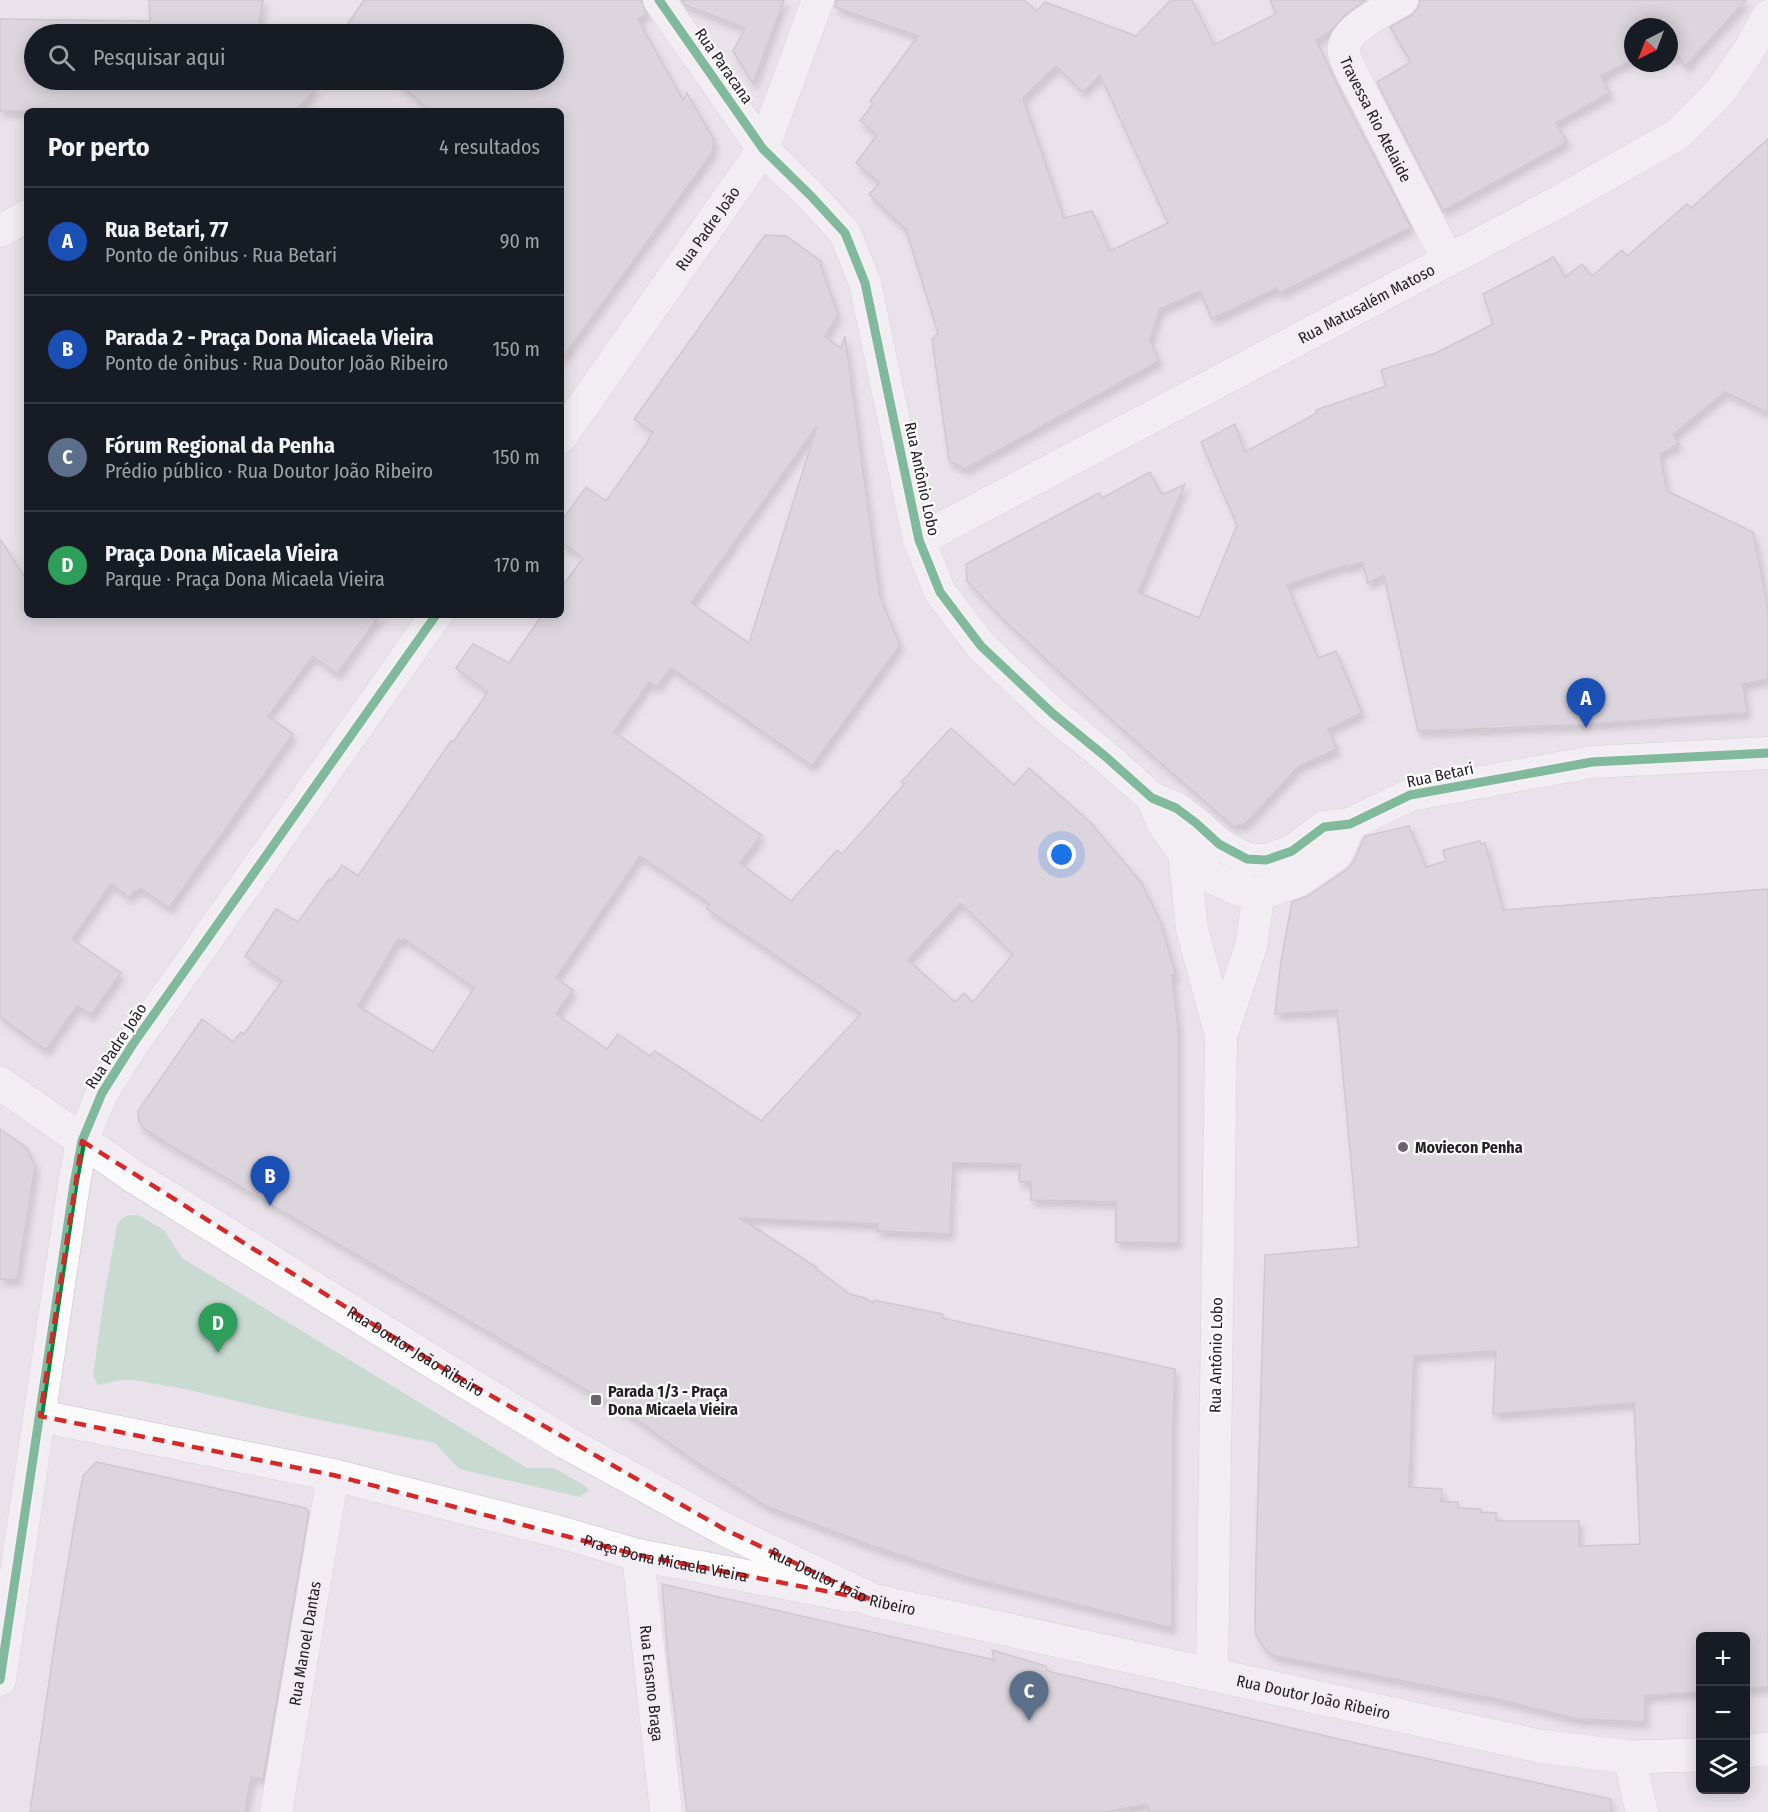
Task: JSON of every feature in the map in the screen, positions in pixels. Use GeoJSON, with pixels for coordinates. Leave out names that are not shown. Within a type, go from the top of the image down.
{"type":"FeatureCollection","features":[{"type":"Feature","properties":{"kind":"main road","name":"Rua Doutor João Ribeiro"},"geometry":{"type":"LineString","coordinates":[[0,1083],[133,1176],[567,1443],[724,1529],[872,1600],[1539,1746],[1629,1757],[1696,1755]]}},
{"type":"Feature","properties":{"kind":"main road"},"geometry":{"type":"LineString","coordinates":[[1750,1751],[1768,1749]]}},
{"type":"Feature","properties":{"kind":"street","name":"Rua Paracana"},"geometry":{"type":"LineString","coordinates":[[659,0],[763,149]]}},
{"type":"Feature","properties":{"kind":"street","name":"Rua Padre João"},"geometry":{"type":"LineString","coordinates":[[564,433],[763,149],[818,0]]}},
{"type":"Feature","properties":{"kind":"street","name":"Travessa Rio Atelaide"},"geometry":{"type":"LineString","coordinates":[[1402,0],[1351,33],[1345,42],[1343,52],[1448,260]]}},
{"type":"Feature","properties":{"kind":"street","name":"Rua Matusalém Matoso"},"geometry":{"type":"LineString","coordinates":[[919,540],[1560,201],[1678,134],[1719,93],[1749,50],[1768,16]]}},
{"type":"Feature","properties":{"kind":"street","name":"Rua Antônio Lobo"},"geometry":{"type":"LineString","coordinates":[[763,149],[845,233],[865,283],[919,540],[940,592],[981,646],[1052,713],[1152,798]]}},
{"type":"Feature","properties":{"kind":"street"},"geometry":{"type":"LineString","coordinates":[[0,231],[24,218]]}},
{"type":"Feature","properties":{"kind":"street","name":"Rua Padre João"},"geometry":{"type":"LineString","coordinates":[[0,1680],[82,1141],[102,1093],[133,1044],[434,618]]}},
{"type":"Feature","properties":{"kind":"street","name":"Rua Betari"},"geometry":{"type":"LineString","coordinates":[[1152,798],[1176,808],[1219,844],[1247,859],[1266,860],[1292,851],[1324,827],[1350,824],[1410,795],[1592,762],[1768,753]]}},
{"type":"Feature","properties":{"kind":"street"},"geometry":{"type":"LineString","coordinates":[[1152,798],[1163,825],[1184,853],[1212,877],[1239,891],[1273,890],[1298,881],[1338,854],[1350,824]]}},
{"type":"Feature","properties":{"kind":"street","name":"Rua Antônio Lobo"},"geometry":{"type":"LineString","coordinates":[[1184,853],[1192,928],[1221,1036],[1212,1674]]}},
{"type":"Feature","properties":{"kind":"street","name":"Rua Antônio Lobo"},"geometry":{"type":"LineString","coordinates":[[1221,1036],[1251,946],[1259,892]]}},
{"type":"Feature","properties":{"kind":"street","name":"Praça Dona Micaela Vieira"},"geometry":{"type":"LineString","coordinates":[[40,1416],[333,1475],[556,1531],[638,1555],[872,1600]]}},
{"type":"Feature","properties":{"kind":"street","name":"Rua Manoel Dantas"},"geometry":{"type":"LineString","coordinates":[[276,1812],[333,1475]]}},
{"type":"Feature","properties":{"kind":"street","name":"Rua Erasmo Braga"},"geometry":{"type":"LineString","coordinates":[[638,1555],[666,1812]]}},
{"type":"Feature","properties":{"kind":"street"},"geometry":{"type":"LineString","coordinates":[[1629,1757],[1642,1812]]}},
{"type":"Feature","properties":{"kind":"highlighted area"},"geometry":{"type":"Polygon","coordinates":[[[82,1141],[441,1367],[724,1529],[872,1600],[638,1555],[333,1475],[40,1416],[82,1141]]]}},
{"type":"Feature","properties":{"kind":"green space"},"geometry":{"type":"Polygon","coordinates":[[[130,1215],[138,1215],[164,1230],[182,1258],[527,1468],[554,1468],[589,1490],[580,1497],[459,1469],[435,1443],[310,1418],[185,1389],[134,1380],[98,1385],[93,1376],[117,1226],[122,1219],[130,1215]]]}},
{"type":"Feature","properties":{"kind":"building"},"geometry":{"type":"Polygon","coordinates":[[[149,0],[263,0],[259,24],[24,24],[24,90],[315,90],[298,108],[24,108],[24,111],[0,111],[0,19],[150,21],[149,0]]]}},
{"type":"Feature","properties":{"kind":"building"},"geometry":{"type":"Polygon","coordinates":[[[364,0],[641,0],[647,14],[638,19],[683,100],[687,93],[714,140],[712,153],[564,356],[564,108],[427,108],[407,90],[564,90],[564,24],[348,24],[364,0]]]}},
{"type":"Feature","properties":{"kind":"building"},"geometry":{"type":"Polygon","coordinates":[[[681,0],[784,0],[753,84],[733,51],[745,28],[685,5],[681,0]]]}},
{"type":"Feature","properties":{"kind":"building"},"geometry":{"type":"Polygon","coordinates":[[[836,0],[1024,0],[1037,11],[1045,2],[1136,36],[1171,0],[1192,0],[1214,45],[1276,14],[1270,0],[1366,0],[1345,15],[1331,31],[1316,40],[1411,227],[1280,293],[1277,288],[1212,319],[1200,291],[1160,309],[1150,340],[1159,361],[965,469],[949,461],[932,339],[938,333],[906,230],[869,194],[880,183],[856,163],[877,135],[860,121],[873,104],[870,101],[918,36],[835,7],[836,0]],[[1056,66],[1023,98],[1064,218],[1092,211],[1110,251],[1168,223],[1100,75],[1083,92],[1056,66]]]}},
{"type":"Feature","properties":{"kind":"building"},"geometry":{"type":"Polygon","coordinates":[[[1420,0],[1746,0],[1685,67],[1678,54],[1678,18],[1624,18],[1624,64],[1601,76],[1610,93],[1556,123],[1567,142],[1443,211],[1377,82],[1411,62],[1390,27],[1412,15],[1418,8],[1420,0]]]}},
{"type":"Feature","properties":{"kind":"building"},"geometry":{"type":"Polygon","coordinates":[[[1768,139],[1768,413],[1725,392],[1673,435],[1679,444],[1660,454],[1667,491],[1753,532],[1768,609],[1768,679],[1743,684],[1747,713],[1577,725],[1418,731],[1384,575],[1368,583],[1362,562],[1347,567],[1346,565],[1287,585],[1318,658],[1336,651],[1362,713],[1328,729],[1337,749],[1299,766],[1245,824],[1233,826],[1052,665],[967,581],[966,564],[1099,493],[1102,498],[1150,472],[1162,495],[1185,484],[1138,592],[1199,618],[1237,525],[1201,442],[1235,424],[1245,452],[1317,413],[1316,410],[1386,386],[1381,370],[1432,355],[1493,324],[1483,294],[1554,257],[1565,277],[1582,264],[1592,276],[1622,250],[1627,256],[1687,204],[1691,208],[1768,139]]]}},
{"type":"Feature","properties":{"kind":"building"},"geometry":{"type":"Polygon","coordinates":[[[765,235],[786,236],[821,261],[838,315],[825,336],[841,348],[845,336],[880,597],[900,645],[812,766],[671,668],[657,687],[649,682],[614,732],[761,835],[740,863],[791,901],[837,850],[842,854],[900,789],[904,784],[901,782],[951,728],[1014,785],[1029,768],[1089,821],[1141,882],[1160,921],[1176,975],[1172,975],[1178,1028],[1178,1243],[1116,1242],[1116,1202],[1031,1200],[1031,1182],[1019,1182],[1020,1164],[953,1163],[950,1234],[877,1231],[878,1224],[740,1218],[816,1267],[850,1294],[873,1303],[874,1300],[943,1314],[942,1318],[1175,1369],[1172,1628],[966,1577],[875,1547],[766,1506],[696,1462],[634,1418],[168,1144],[143,1128],[139,1121],[138,1111],[202,1019],[233,1042],[241,1032],[244,1034],[282,981],[245,956],[276,909],[298,922],[342,865],[358,876],[451,741],[453,742],[488,692],[456,668],[473,644],[509,663],[540,618],[564,618],[564,584],[583,558],[564,544],[564,518],[586,487],[606,501],[653,432],[634,419],[765,235]],[[817,426],[691,603],[749,643],[817,426]],[[640,856],[556,978],[573,990],[556,1014],[607,1049],[618,1034],[650,1056],[655,1051],[761,1121],[861,1014],[707,909],[710,904],[640,856]],[[960,903],[908,960],[955,1002],[964,993],[973,1002],[1013,954],[960,903]],[[398,939],[358,1006],[433,1052],[474,988],[404,939],[402,941],[398,939]]]}},
{"type":"Feature","properties":{"kind":"building"},"geometry":{"type":"Polygon","coordinates":[[[0,539],[24,576],[24,618],[378,618],[337,674],[313,656],[268,716],[293,734],[169,908],[140,888],[138,891],[135,890],[130,898],[111,884],[72,939],[121,973],[91,1015],[77,1006],[46,1050],[0,1017],[0,539]]]}},
{"type":"Feature","properties":{"kind":"building"},"geometry":{"type":"Polygon","coordinates":[[[1409,826],[1426,867],[1446,861],[1443,850],[1480,841],[1481,844],[1485,843],[1503,910],[1768,889],[1768,1687],[1750,1689],[1750,1632],[1696,1632],[1696,1692],[1645,1696],[1645,1722],[1577,1719],[1485,1696],[1275,1656],[1266,1650],[1256,1635],[1265,1255],[1359,1247],[1337,1010],[1275,1014],[1281,961],[1292,902],[1308,896],[1347,869],[1354,861],[1364,838],[1409,826]],[[1496,1351],[1414,1356],[1409,1487],[1442,1489],[1441,1502],[1458,1502],[1458,1508],[1481,1509],[1481,1512],[1496,1513],[1496,1521],[1579,1521],[1579,1546],[1640,1544],[1634,1403],[1493,1414],[1496,1351]]]}},
{"type":"Feature","properties":{"kind":"building"},"geometry":{"type":"Polygon","coordinates":[[[0,1129],[27,1148],[35,1166],[17,1280],[0,1279],[0,1129]]]}},
{"type":"Feature","properties":{"kind":"building"},"geometry":{"type":"Polygon","coordinates":[[[96,1462],[305,1508],[309,1512],[263,1779],[251,1777],[245,1812],[30,1812],[80,1491],[83,1476],[96,1462]]]}},
{"type":"Feature","properties":{"kind":"building"},"geometry":{"type":"Polygon","coordinates":[[[662,1584],[994,1660],[992,1650],[1046,1666],[1047,1671],[1360,1744],[1611,1799],[1610,1812],[1149,1812],[1147,1804],[1104,1812],[687,1812],[668,1658],[662,1584]]]}},
{"type":"Feature","properties":{"kind":"cycle path"},"geometry":{"type":"LineString","coordinates":[[659,0],[763,149],[845,233],[865,283],[919,540],[940,592],[981,646],[1052,713],[1152,798],[1176,808],[1219,844],[1247,859],[1266,860],[1292,851],[1324,827],[1350,824],[1410,795],[1592,762],[1768,753]]}},
{"type":"Feature","properties":{"kind":"cycle path"},"geometry":{"type":"LineString","coordinates":[[0,1680],[82,1141],[102,1093],[133,1044],[434,618]]}},
{"type":"Feature","properties":{"kind":"place","name":"Rua Betari, 77"},"geometry":{"type":"Point","coordinates":[1586,728]}},
{"type":"Feature","properties":{"kind":"place","name":"Moviecon Penha"},"geometry":{"type":"Point","coordinates":[1403,1147]}},
{"type":"Feature","properties":{"kind":"place","name":"Parada 2 - Praça Dona Micaela Vieira"},"geometry":{"type":"Point","coordinates":[270,1206]}},
{"type":"Feature","properties":{"kind":"place","name":"Praça Dona Micaela Vieira"},"geometry":{"type":"Point","coordinates":[218,1353]}},
{"type":"Feature","properties":{"kind":"place","name":"Parada 1/3 - Praça Dona Micaela Vieira"},"geometry":{"type":"Point","coordinates":[596,1400]}},
{"type":"Feature","properties":{"kind":"place","name":"Fórum Regional da Penha"},"geometry":{"type":"Point","coordinates":[1029,1721]}}]}
